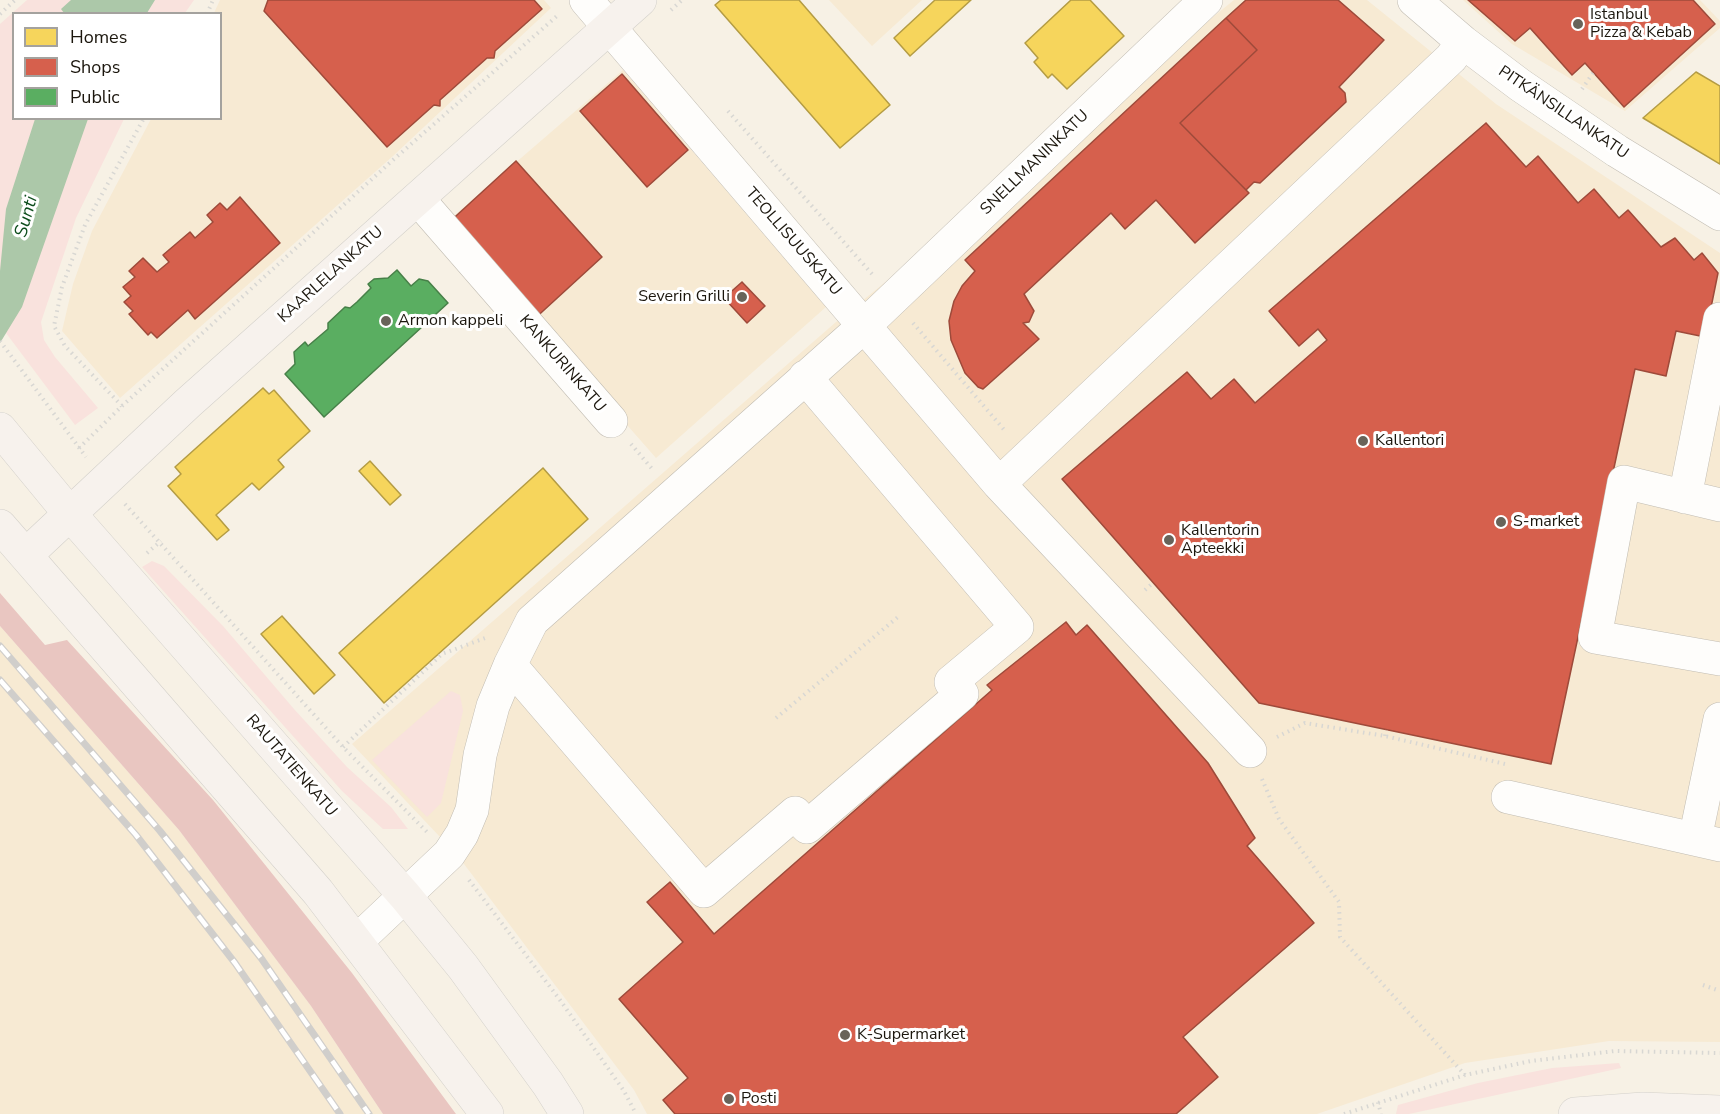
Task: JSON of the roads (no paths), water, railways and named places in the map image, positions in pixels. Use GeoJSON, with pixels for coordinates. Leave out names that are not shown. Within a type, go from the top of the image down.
{"type":"FeatureCollection","features":[{"type":"Feature","properties":{"kind":"main road","name":"KAARLELANKATU"},"geometry":{"type":"LineString","coordinates":[[26,555],[196,395],[640,0]]}},
{"type":"Feature","properties":{"kind":"main road","name":"RAUTATIENKATU"},"geometry":{"type":"LineString","coordinates":[[0,429],[70,514],[406,897],[463,967],[548,1084],[567,1114]]}},
{"type":"Feature","properties":{"kind":"main road"},"geometry":{"type":"LineString","coordinates":[[0,526],[237,796],[357,941],[487,1114]]}},
{"type":"Feature","properties":{"kind":"main road"},"geometry":{"type":"LineString","coordinates":[[1575,1114],[1642,1109],[1720,1112]]}},
{"type":"Feature","properties":{"kind":"street","name":"SNELLMANINKATU"},"geometry":{"type":"LineString","coordinates":[[510,664],[532,621],[864,326],[1206,0]]}},
{"type":"Feature","properties":{"kind":"street","name":"PITKÄNSILLANKATU"},"geometry":{"type":"LineString","coordinates":[[1414,0],[1463,42],[1617,151],[1720,214]]}},
{"type":"Feature","properties":{"kind":"street","name":"TEOLLISUUSKATU"},"geometry":{"type":"LineString","coordinates":[[575,5],[610,27],[999,484],[1250,751]]}},
{"type":"Feature","properties":{"kind":"street"},"geometry":{"type":"LineString","coordinates":[[999,484],[1451,58],[1463,42]]}},
{"type":"Feature","properties":{"kind":"street","name":"KANKURINKATU"},"geometry":{"type":"LineString","coordinates":[[418,199],[611,421]]}},
{"type":"Feature","properties":{"kind":"street"},"geometry":{"type":"LineString","coordinates":[[1685,497],[1720,319]]}},
{"type":"Feature","properties":{"kind":"street"},"geometry":{"type":"LineString","coordinates":[[357,941],[449,854],[462,834],[472,810],[480,755],[493,706],[510,664],[704,891],[795,813],[807,827],[962,694],[951,682],[1017,627],[805,378]]}},
{"type":"Feature","properties":{"kind":"street"},"geometry":{"type":"LineString","coordinates":[[1720,505],[1624,482],[1595,637],[1720,659]]}},
{"type":"Feature","properties":{"kind":"street"},"geometry":{"type":"LineString","coordinates":[[1508,797],[1708,842],[1720,719]]}},
{"type":"Feature","properties":{"kind":"water"},"geometry":{"type":"Polygon","coordinates":[[[71,0],[155,0],[148,12],[63,12],[61,9],[71,0]]]}},
{"type":"Feature","properties":{"kind":"water","name":"Sunti"},"geometry":{"type":"Polygon","coordinates":[[[35,120],[88,120],[22,307],[0,343],[0,271],[6,209],[35,120]]]}},
{"type":"Feature","properties":{"kind":"railway"},"geometry":{"type":"LineString","coordinates":[[0,646],[160,831],[261,958],[369,1114]]}},
{"type":"Feature","properties":{"kind":"railway"},"geometry":{"type":"LineString","coordinates":[[0,680],[136,835],[235,963],[340,1114]]}},
{"type":"Feature","properties":{"kind":"place","name":"Istanbul Pizza & Kebab"},"geometry":{"type":"Point","coordinates":[1578,24]}},
{"type":"Feature","properties":{"kind":"place","name":"Severin Grilli"},"geometry":{"type":"Point","coordinates":[742,297]}},
{"type":"Feature","properties":{"kind":"place","name":"Armon kappeli"},"geometry":{"type":"Point","coordinates":[386,321]}},
{"type":"Feature","properties":{"kind":"place","name":"Kallentori"},"geometry":{"type":"Point","coordinates":[1363,441]}},
{"type":"Feature","properties":{"kind":"place","name":"S-market"},"geometry":{"type":"Point","coordinates":[1501,522]}},
{"type":"Feature","properties":{"kind":"place","name":"Kallentorin Apteekki"},"geometry":{"type":"Point","coordinates":[1169,540]}},
{"type":"Feature","properties":{"kind":"place","name":"K-Supermarket"},"geometry":{"type":"Point","coordinates":[845,1035]}},
{"type":"Feature","properties":{"kind":"place","name":"Posti"},"geometry":{"type":"Point","coordinates":[729,1099]}}]}
